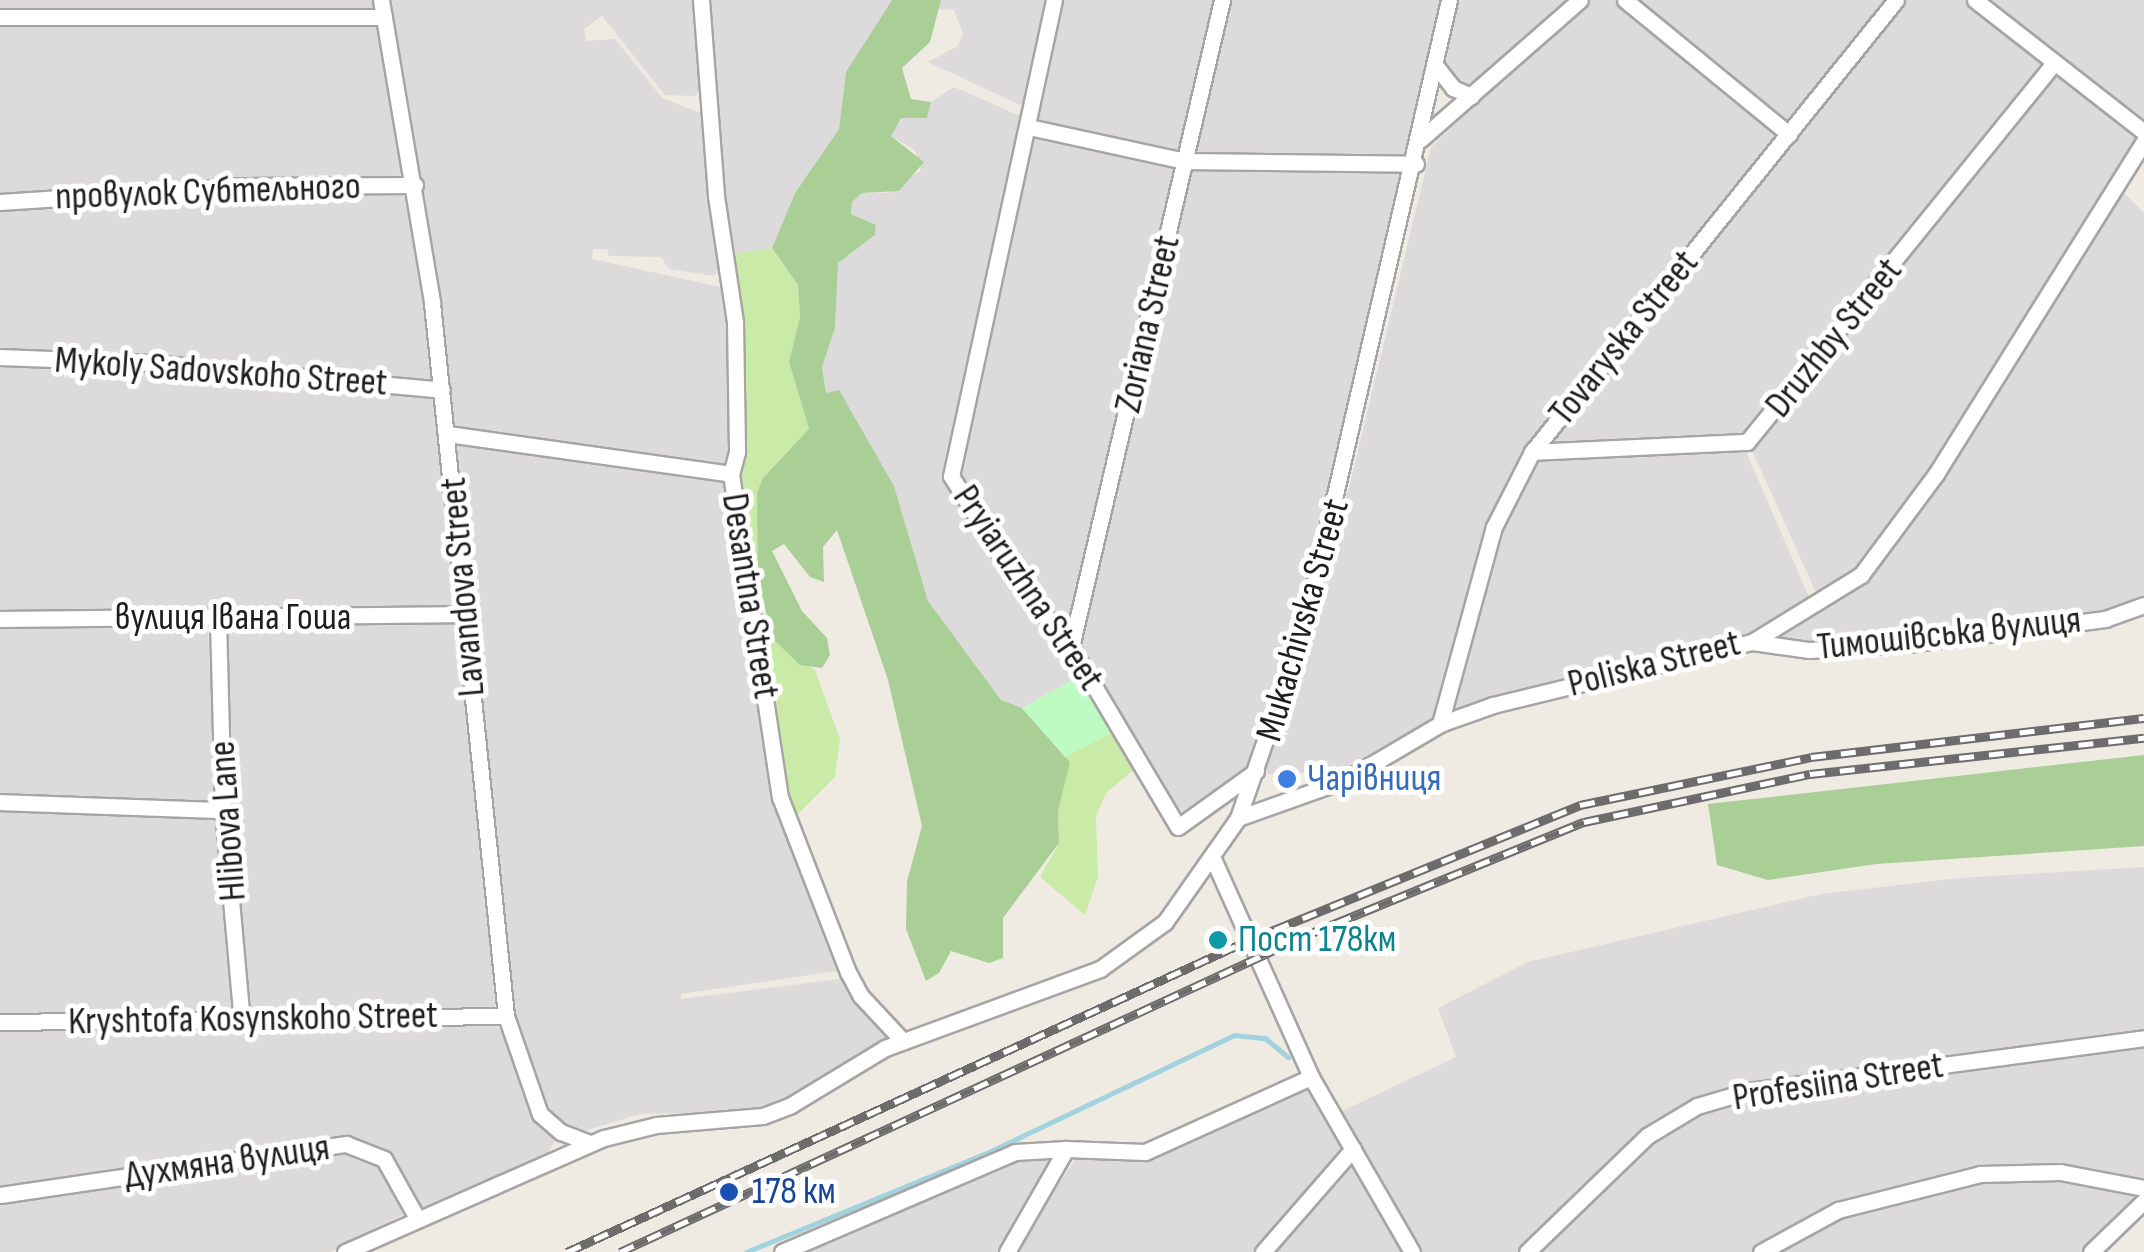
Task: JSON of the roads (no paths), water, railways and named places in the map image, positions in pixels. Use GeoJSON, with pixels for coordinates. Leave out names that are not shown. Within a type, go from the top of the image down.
{"type":"FeatureCollection","features":[{"type":"Feature","properties":{"kind":"street","name":"Desantna Street"},"geometry":{"type":"LineString","coordinates":[[700,0],[716,196],[735,322],[737,452],[731,474],[789,832],[861,996],[904,1041]]}},
{"type":"Feature","properties":{"kind":"street","name":"Pryiaruzhna Street"},"geometry":{"type":"LineString","coordinates":[[1054,0],[951,476],[1029,598],[1072,647],[1178,827],[1259,768]]}},
{"type":"Feature","properties":{"kind":"street","name":"Zoriana Street"},"geometry":{"type":"LineString","coordinates":[[1072,647],[1222,0]]}},
{"type":"Feature","properties":{"kind":"street","name":"Mukachivska Street"},"geometry":{"type":"LineString","coordinates":[[344,1252],[589,1143],[656,1125],[762,1116],[822,1092],[904,1041],[1100,969],[1145,941],[1214,861],[1259,768],[1343,482],[1449,0]]}},
{"type":"Feature","properties":{"kind":"street"},"geometry":{"type":"LineString","coordinates":[[1421,139],[1580,0]]}},
{"type":"Feature","properties":{"kind":"street"},"geometry":{"type":"LineString","coordinates":[[1625,0],[1789,134]]}},
{"type":"Feature","properties":{"kind":"street","name":"Tovaryska Street"},"geometry":{"type":"LineString","coordinates":[[1440,724],[1494,527],[1532,452],[1896,0]]}},
{"type":"Feature","properties":{"kind":"street"},"geometry":{"type":"LineString","coordinates":[[1975,0],[2144,132]]}},
{"type":"Feature","properties":{"kind":"street"},"geometry":{"type":"LineString","coordinates":[[0,18],[382,8]]}},
{"type":"Feature","properties":{"kind":"street","name":"Lavandova Street"},"geometry":{"type":"LineString","coordinates":[[382,8],[415,185],[448,434],[506,1016],[540,1114],[561,1132],[589,1143]]}},
{"type":"Feature","properties":{"kind":"street","name":"Druzhby Street"},"geometry":{"type":"LineString","coordinates":[[1532,452],[1747,442],[2054,63]]}},
{"type":"Feature","properties":{"kind":"street"},"geometry":{"type":"LineString","coordinates":[[1436,66],[1453,88],[1472,96]]}},
{"type":"Feature","properties":{"kind":"street"},"geometry":{"type":"LineString","coordinates":[[1028,127],[1185,161],[1416,164]]}},
{"type":"Feature","properties":{"kind":"street","name":"Poliska Street"},"geometry":{"type":"LineString","coordinates":[[1238,818],[1346,780],[1440,724],[1752,642],[1832,595],[1885,550],[2144,140]]}},
{"type":"Feature","properties":{"kind":"street","name":"провулок Субтельного"},"geometry":{"type":"LineString","coordinates":[[0,202],[242,186],[415,185]]}},
{"type":"Feature","properties":{"kind":"street","name":"Mykoly Sadovskoho Street"},"geometry":{"type":"LineString","coordinates":[[0,357],[153,363],[442,390]]}},
{"type":"Feature","properties":{"kind":"street"},"geometry":{"type":"LineString","coordinates":[[448,434],[731,474]]}},
{"type":"Feature","properties":{"kind":"street","name":"Тимошівська вулиця"},"geometry":{"type":"LineString","coordinates":[[1752,642],[1810,650],[1908,644],[2139,612]]}},
{"type":"Feature","properties":{"kind":"street","name":"вулиця Івана Гоша"},"geometry":{"type":"LineString","coordinates":[[0,619],[218,620],[466,614]]}},
{"type":"Feature","properties":{"kind":"street","name":"Hlibova Lane"},"geometry":{"type":"LineString","coordinates":[[218,620],[224,810],[242,1022]]}},
{"type":"Feature","properties":{"kind":"street"},"geometry":{"type":"LineString","coordinates":[[0,802],[224,810]]}},
{"type":"Feature","properties":{"kind":"street"},"geometry":{"type":"LineString","coordinates":[[1214,861],[1311,1077],[1412,1252]]}},
{"type":"Feature","properties":{"kind":"street","name":"Kryshtofa Kosynskoho Street"},"geometry":{"type":"LineString","coordinates":[[0,1022],[506,1016]]}},
{"type":"Feature","properties":{"kind":"street","name":"Profesiina Street"},"geometry":{"type":"LineString","coordinates":[[1526,1252],[1647,1136],[1698,1106],[1748,1091],[2144,1038]]}},
{"type":"Feature","properties":{"kind":"street"},"geometry":{"type":"LineString","coordinates":[[782,1252],[1015,1152],[1066,1148],[1145,1152],[1311,1077]]}},
{"type":"Feature","properties":{"kind":"street","name":"Духмяна вулиця"},"geometry":{"type":"LineString","coordinates":[[0,1196],[346,1144],[384,1159],[417,1218]]}},
{"type":"Feature","properties":{"kind":"street"},"geometry":{"type":"LineString","coordinates":[[1007,1252],[1066,1148]]}},
{"type":"Feature","properties":{"kind":"street"},"geometry":{"type":"LineString","coordinates":[[1263,1252],[1353,1149]]}},
{"type":"Feature","properties":{"kind":"street"},"geometry":{"type":"LineString","coordinates":[[1761,1252],[1838,1210],[1980,1174],[2060,1172],[2144,1188]]}},
{"type":"Feature","properties":{"kind":"street"},"geometry":{"type":"LineString","coordinates":[[2091,1252],[2144,1202]]}},
{"type":"Feature","properties":{"kind":"waterway"},"geometry":{"type":"LineString","coordinates":[[746,1252],[991,1151],[1234,1035],[1265,1038],[1288,1057]]}},
{"type":"Feature","properties":{"kind":"railway"},"geometry":{"type":"LineString","coordinates":[[567,1252],[1247,941],[1580,805],[1811,757],[2144,718]]}},
{"type":"Feature","properties":{"kind":"railway"},"geometry":{"type":"LineString","coordinates":[[620,1252],[1309,934],[1584,822],[1810,774],[2144,738]]}},
{"type":"Feature","properties":{"kind":"place","name":"Чарівниця"},"geometry":{"type":"Point","coordinates":[1287,779]}},
{"type":"Feature","properties":{"kind":"place","name":"Пост 178км"},"geometry":{"type":"Point","coordinates":[1218,940]}},
{"type":"Feature","properties":{"kind":"place","name":"178 км"},"geometry":{"type":"Point","coordinates":[729,1192]}}]}
